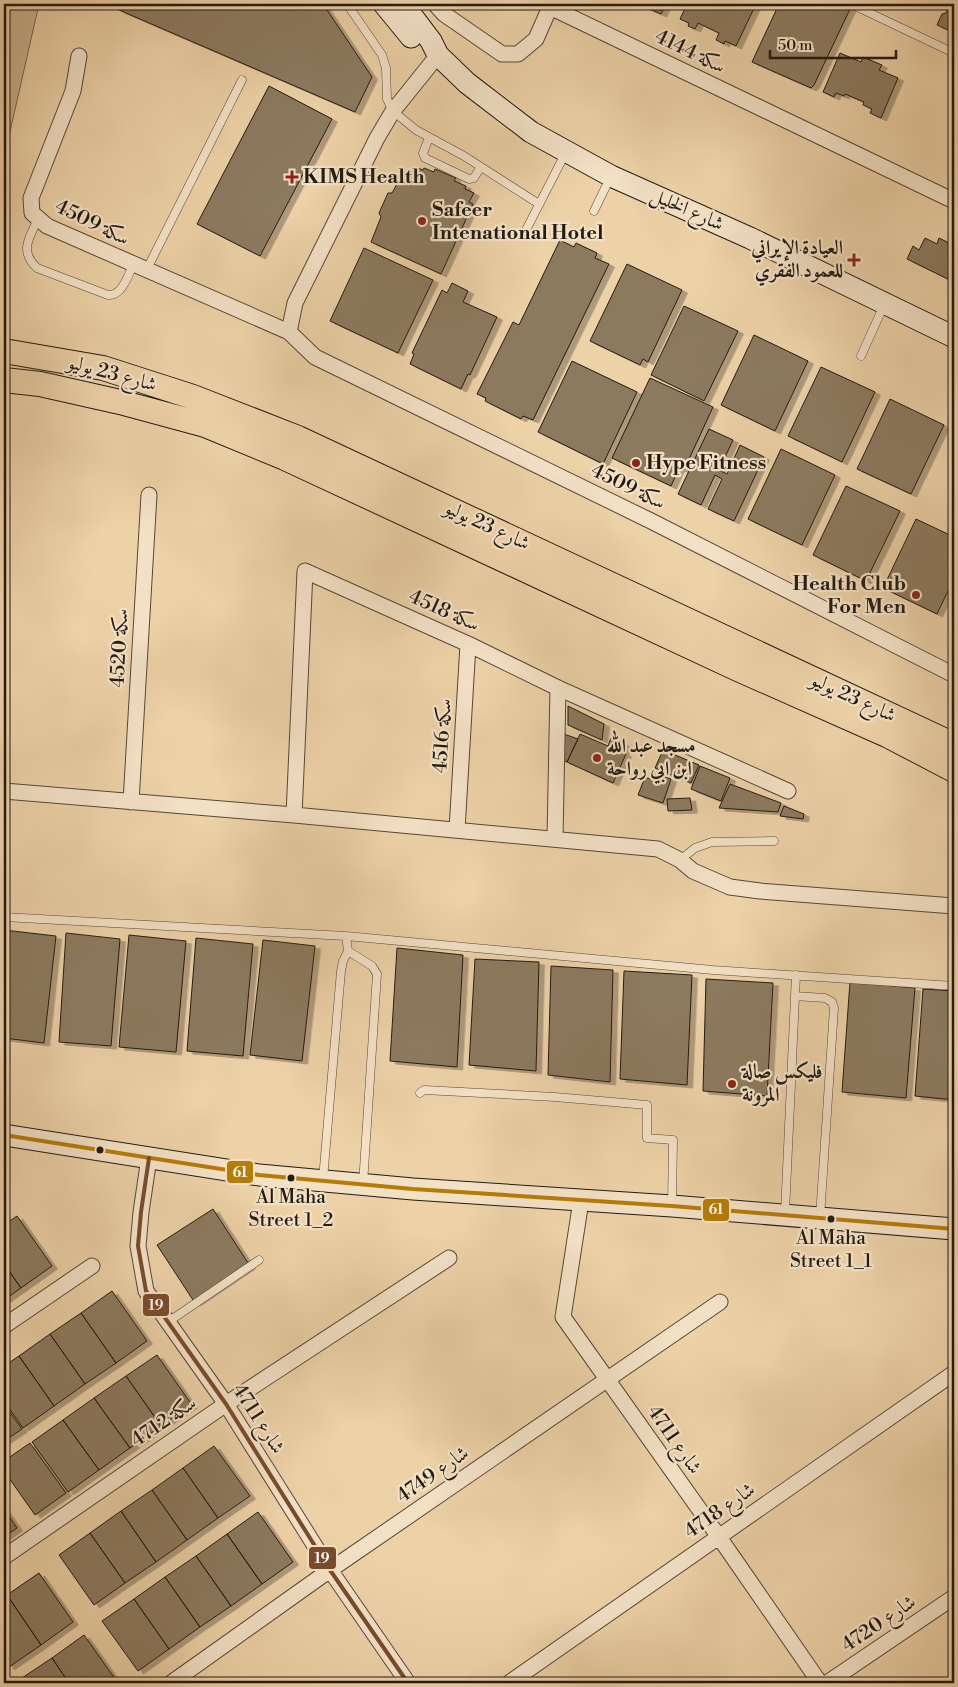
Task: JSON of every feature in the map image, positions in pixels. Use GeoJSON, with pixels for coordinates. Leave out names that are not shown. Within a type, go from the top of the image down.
{"type":"FeatureCollection","features":[{"type":"Feature","properties":{"kind":"main road","name":"شارع 23 يوليو"},"geometry":{"type":"LineString","coordinates":[[4,351],[103,368],[193,397],[298,438],[954,745]]}},
{"type":"Feature","properties":{"kind":"main road","name":"شارع 23 يوليو"},"geometry":{"type":"LineString","coordinates":[[4,380],[40,384],[120,402],[205,425],[286,458],[738,669],[887,735],[954,770]]}},
{"type":"Feature","properties":{"kind":"street","name":"شارع الخليل"},"geometry":{"type":"LineString","coordinates":[[384,4],[418,45],[424,50],[438,55]]}},
{"type":"Feature","properties":{"kind":"street","name":"شارع الخليل"},"geometry":{"type":"LineString","coordinates":[[403,4],[431,41],[438,55],[467,83],[531,132],[611,176],[750,238],[884,305],[954,337]]}},
{"type":"Feature","properties":{"kind":"street","name":"سكة 4144"},"geometry":{"type":"LineString","coordinates":[[435,4],[444,14],[502,54],[518,54],[536,39],[550,7],[954,201]]}},
{"type":"Feature","properties":{"kind":"street"},"geometry":{"type":"LineString","coordinates":[[289,332],[295,303],[377,138],[394,110],[438,55]]}},
{"type":"Feature","properties":{"kind":"street","name":"سكة 4509"},"geometry":{"type":"LineString","coordinates":[[79,56],[73,91],[31,198],[32,213],[47,226],[139,268],[289,332],[315,357],[651,521],[954,675]]}},
{"type":"Feature","properties":{"kind":"street"},"geometry":{"type":"LineString","coordinates":[[4,389],[120,402]]}},
{"type":"Feature","properties":{"kind":"street","name":"سكة 4520"},"geometry":{"type":"LineString","coordinates":[[131,802],[149,496]]}},
{"type":"Feature","properties":{"kind":"street","name":"سكة 4518"},"geometry":{"type":"LineString","coordinates":[[294,814],[305,571],[468,644],[558,688],[788,791]]}},
{"type":"Feature","properties":{"kind":"street","name":"سكة 4516"},"geometry":{"type":"LineString","coordinates":[[457,830],[468,644]]}},
{"type":"Feature","properties":{"kind":"street"},"geometry":{"type":"LineString","coordinates":[[555,838],[558,688]]}},
{"type":"Feature","properties":{"kind":"street"},"geometry":{"type":"LineString","coordinates":[[4,792],[294,814],[658,848],[680,860],[693,871],[730,887],[760,892],[954,906]]}},
{"type":"Feature","properties":{"kind":"street"},"geometry":{"type":"LineString","coordinates":[[4,1135],[259,1175],[413,1189],[528,1195],[581,1201],[785,1214],[954,1228]]}},
{"type":"Feature","properties":{"kind":"street","name":"4711 شارع"},"geometry":{"type":"LineString","coordinates":[[149,1158],[138,1246],[146,1291],[226,1404],[330,1570],[408,1683]]}},
{"type":"Feature","properties":{"kind":"street","name":"4711 شارع"},"geometry":{"type":"LineString","coordinates":[[581,1201],[562,1317],[820,1683]]}},
{"type":"Feature","properties":{"kind":"street","name":"سكة 4712"},"geometry":{"type":"LineString","coordinates":[[4,1557],[226,1404],[449,1258]]}},
{"type":"Feature","properties":{"kind":"street"},"geometry":{"type":"LineString","coordinates":[[4,1326],[92,1266]]}},
{"type":"Feature","properties":{"kind":"street","name":"4749 شارع"},"geometry":{"type":"LineString","coordinates":[[171,1683],[330,1570],[720,1302]]}},
{"type":"Feature","properties":{"kind":"street","name":"4718 شارع"},"geometry":{"type":"LineString","coordinates":[[509,1683],[954,1373]]}},
{"type":"Feature","properties":{"kind":"street","name":"4720 شارع"},"geometry":{"type":"LineString","coordinates":[[827,1683],[954,1598]]}},
{"type":"Feature","properties":{"kind":"lane"},"geometry":{"type":"LineString","coordinates":[[348,4],[382,55],[386,68],[386,99],[394,110],[410,125],[429,138],[452,149],[539,204]]}},
{"type":"Feature","properties":{"kind":"lane"},"geometry":{"type":"LineString","coordinates":[[851,4],[954,53]]}},
{"type":"Feature","properties":{"kind":"lane"},"geometry":{"type":"LineString","coordinates":[[38,219],[28,240],[26,255],[37,268],[108,295],[114,295],[119,292],[139,268],[242,80]]}},
{"type":"Feature","properties":{"kind":"lane"},"geometry":{"type":"LineString","coordinates":[[429,138],[423,153],[425,158],[469,179],[474,178],[480,168]]}},
{"type":"Feature","properties":{"kind":"lane"},"geometry":{"type":"LineString","coordinates":[[525,232],[566,152]]}},
{"type":"Feature","properties":{"kind":"lane"},"geometry":{"type":"LineString","coordinates":[[594,211],[611,176]]}},
{"type":"Feature","properties":{"kind":"lane"},"geometry":{"type":"LineString","coordinates":[[861,356],[884,305]]}},
{"type":"Feature","properties":{"kind":"lane"},"geometry":{"type":"LineString","coordinates":[[680,860],[695,848],[712,842],[774,841]]}},
{"type":"Feature","properties":{"kind":"lane"},"geometry":{"type":"LineString","coordinates":[[4,917],[346,936],[713,970],[954,986]]}},
{"type":"Feature","properties":{"kind":"lane"},"geometry":{"type":"LineString","coordinates":[[323,1181],[341,971],[348,951],[346,936]]}},
{"type":"Feature","properties":{"kind":"lane"},"geometry":{"type":"LineString","coordinates":[[348,951],[372,966],[377,974],[363,1185]]}},
{"type":"Feature","properties":{"kind":"lane"},"geometry":{"type":"LineString","coordinates":[[785,1214],[796,975]]}},
{"type":"Feature","properties":{"kind":"lane"},"geometry":{"type":"LineString","coordinates":[[796,996],[825,998],[832,1002],[834,1008],[819,1218]]}},
{"type":"Feature","properties":{"kind":"lane"},"geometry":{"type":"LineString","coordinates":[[420,1093],[424,1090],[480,1092],[647,1105],[647,1138],[673,1140],[672,1206]]}},
{"type":"Feature","properties":{"kind":"lane"},"geometry":{"type":"LineString","coordinates":[[168,1322],[260,1260]]}},
{"type":"Feature","properties":{"kind":"shaded area"},"geometry":{"type":"Polygon","coordinates":[[[4,4],[39,4],[4,158],[4,4]]]}},
{"type":"Feature","properties":{"kind":"building"},"geometry":{"type":"Polygon","coordinates":[[[120,4],[323,4],[372,77],[355,112],[119,10],[120,4]]]}},
{"type":"Feature","properties":{"kind":"building"},"geometry":{"type":"Polygon","coordinates":[[[638,4],[666,4],[661,14],[638,4]]]}},
{"type":"Feature","properties":{"kind":"building"},"geometry":{"type":"Polygon","coordinates":[[[687,4],[756,4],[736,46],[725,41],[724,44],[716,40],[719,33],[698,23],[695,29],[688,26],[689,23],[680,19],[687,4]]]}},
{"type":"Feature","properties":{"kind":"building"},"geometry":{"type":"Polygon","coordinates":[[[779,4],[844,4],[851,7],[811,88],[752,62],[779,4]]]}},
{"type":"Feature","properties":{"kind":"building"},"geometry":{"type":"Polygon","coordinates":[[[950,4],[954,4],[954,31],[937,25],[942,14],[946,13],[950,4]]]}},
{"type":"Feature","properties":{"kind":"building"},"geometry":{"type":"Polygon","coordinates":[[[840,53],[861,62],[863,57],[882,65],[879,70],[898,78],[881,118],[870,113],[872,109],[863,105],[864,102],[845,94],[844,96],[836,93],[834,97],[823,92],[840,53]]]}},
{"type":"Feature","properties":{"kind":"building"},"geometry":{"type":"Polygon","coordinates":[[[269,86],[332,119],[260,256],[197,224],[269,86]]]}},
{"type":"Feature","properties":{"kind":"building","name":"Safeer Intenational Hotel"},"geometry":{"type":"Polygon","coordinates":[[[413,166],[434,172],[435,169],[456,178],[454,181],[466,186],[465,189],[474,193],[469,202],[473,204],[441,274],[371,242],[381,217],[379,213],[388,193],[392,193],[403,173],[409,175],[413,166]]]}},
{"type":"Feature","properties":{"kind":"building"},"geometry":{"type":"Polygon","coordinates":[[[925,238],[937,244],[939,238],[953,245],[950,251],[954,253],[954,282],[907,259],[913,246],[919,250],[925,238]]]}},
{"type":"Feature","properties":{"kind":"building"},"geometry":{"type":"Polygon","coordinates":[[[560,240],[574,247],[576,243],[597,253],[595,258],[609,264],[533,420],[523,416],[521,419],[485,401],[486,398],[477,394],[513,322],[519,325],[560,240]]]}},
{"type":"Feature","properties":{"kind":"building"},"geometry":{"type":"Polygon","coordinates":[[[364,248],[433,280],[398,353],[330,321],[364,248]]]}},
{"type":"Feature","properties":{"kind":"building"},"geometry":{"type":"Polygon","coordinates":[[[627,264],[682,290],[648,362],[643,359],[640,365],[590,341],[627,264]]]}},
{"type":"Feature","properties":{"kind":"building"},"geometry":{"type":"Polygon","coordinates":[[[452,283],[468,291],[463,302],[497,317],[470,375],[468,374],[461,389],[410,364],[414,354],[412,353],[442,290],[447,293],[452,283]]]}},
{"type":"Feature","properties":{"kind":"building"},"geometry":{"type":"Polygon","coordinates":[[[684,306],[738,331],[704,401],[651,375],[684,306]]]}},
{"type":"Feature","properties":{"kind":"building"},"geometry":{"type":"Polygon","coordinates":[[[754,335],[808,361],[775,431],[721,405],[754,335]]]}},
{"type":"Feature","properties":{"kind":"building"},"geometry":{"type":"Polygon","coordinates":[[[572,361],[637,392],[603,464],[538,432],[572,361]]]}},
{"type":"Feature","properties":{"kind":"building"},"geometry":{"type":"Polygon","coordinates":[[[821,367],[875,392],[842,462],[788,436],[821,367]]]}},
{"type":"Feature","properties":{"kind":"building"},"geometry":{"type":"Polygon","coordinates":[[[650,378],[713,407],[684,470],[679,468],[671,486],[612,458],[650,378]]]}},
{"type":"Feature","properties":{"kind":"building"},"geometry":{"type":"Polygon","coordinates":[[[890,399],[944,425],[911,494],[857,469],[890,399]]]}},
{"type":"Feature","properties":{"kind":"building"},"geometry":{"type":"Polygon","coordinates":[[[709,429],[733,440],[719,470],[727,474],[740,445],[764,457],[734,521],[708,509],[722,479],[715,475],[701,505],[678,494],[709,429]]]}},
{"type":"Feature","properties":{"kind":"building"},"geometry":{"type":"Polygon","coordinates":[[[781,449],[835,475],[802,545],[748,519],[781,449]]]}},
{"type":"Feature","properties":{"kind":"building"},"geometry":{"type":"Polygon","coordinates":[[[846,486],[900,511],[866,581],[813,555],[846,486]]]}},
{"type":"Feature","properties":{"kind":"building"},"geometry":{"type":"Polygon","coordinates":[[[916,519],[954,537],[954,578],[937,614],[883,588],[916,519]]]}},
{"type":"Feature","properties":{"kind":"building"},"geometry":{"type":"Polygon","coordinates":[[[568,706],[604,724],[602,740],[568,725],[568,706]]]}},
{"type":"Feature","properties":{"kind":"building"},"geometry":{"type":"Polygon","coordinates":[[[564,734],[578,739],[567,762],[564,761],[564,734]]]}},
{"type":"Feature","properties":{"kind":"building","name":"مسجد عبد الله ابن ابي رواحة"},"geometry":{"type":"Polygon","coordinates":[[[580,734],[608,746],[611,738],[627,745],[623,753],[626,754],[613,783],[567,762],[580,734]]]}},
{"type":"Feature","properties":{"kind":"building"},"geometry":{"type":"Polygon","coordinates":[[[663,750],[699,765],[691,783],[655,768],[663,750]]]}},
{"type":"Feature","properties":{"kind":"building"},"geometry":{"type":"Polygon","coordinates":[[[700,766],[730,778],[721,801],[691,789],[700,766]]]}},
{"type":"Feature","properties":{"kind":"building"},"geometry":{"type":"Polygon","coordinates":[[[656,774],[671,779],[663,803],[638,795],[645,777],[653,780],[656,774]]]}},
{"type":"Feature","properties":{"kind":"building"},"geometry":{"type":"Polygon","coordinates":[[[730,784],[781,803],[778,812],[719,808],[730,784]]]}},
{"type":"Feature","properties":{"kind":"building"},"geometry":{"type":"Polygon","coordinates":[[[690,798],[692,810],[668,811],[667,799],[690,798]]]}},
{"type":"Feature","properties":{"kind":"building"},"geometry":{"type":"Polygon","coordinates":[[[784,806],[804,814],[803,819],[780,816],[784,806]]]}},
{"type":"Feature","properties":{"kind":"building"},"geometry":{"type":"Polygon","coordinates":[[[4,930],[56,936],[44,1043],[4,1038],[4,930]]]}},
{"type":"Feature","properties":{"kind":"building"},"geometry":{"type":"Polygon","coordinates":[[[66,933],[120,939],[111,1046],[59,1042],[66,933]]]}},
{"type":"Feature","properties":{"kind":"building"},"geometry":{"type":"Polygon","coordinates":[[[129,935],[186,941],[176,1052],[119,1047],[129,935]]]}},
{"type":"Feature","properties":{"kind":"building"},"geometry":{"type":"Polygon","coordinates":[[[196,938],[253,944],[243,1056],[187,1051],[196,938]]]}},
{"type":"Feature","properties":{"kind":"building"},"geometry":{"type":"Polygon","coordinates":[[[263,940],[315,946],[302,1061],[250,1055],[263,940]]]}},
{"type":"Feature","properties":{"kind":"building"},"geometry":{"type":"Polygon","coordinates":[[[397,948],[463,955],[457,1067],[390,1061],[397,948]]]}},
{"type":"Feature","properties":{"kind":"building"},"geometry":{"type":"Polygon","coordinates":[[[475,959],[539,962],[536,1071],[469,1065],[475,959]]]}},
{"type":"Feature","properties":{"kind":"building"},"geometry":{"type":"Polygon","coordinates":[[[551,966],[613,970],[610,1082],[548,1075],[551,966]]]}},
{"type":"Feature","properties":{"kind":"building"},"geometry":{"type":"Polygon","coordinates":[[[624,971],[692,975],[687,1085],[620,1079],[624,971]]]}},
{"type":"Feature","properties":{"kind":"building"},"geometry":{"type":"Polygon","coordinates":[[[706,979],[773,983],[767,1096],[703,1091],[706,979]]]}},
{"type":"Feature","properties":{"kind":"building"},"geometry":{"type":"Polygon","coordinates":[[[850,982],[915,988],[906,1098],[842,1092],[850,982]]]}},
{"type":"Feature","properties":{"kind":"building"},"geometry":{"type":"Polygon","coordinates":[[[923,989],[954,991],[954,1100],[915,1096],[923,989]]]}},
{"type":"Feature","properties":{"kind":"building"},"geometry":{"type":"Polygon","coordinates":[[[213,1209],[250,1266],[195,1303],[157,1245],[213,1209]]]}},
{"type":"Feature","properties":{"kind":"building"},"geometry":{"type":"Polygon","coordinates":[[[17,1216],[52,1266],[21,1288],[4,1264],[4,1225],[17,1216]]]}},
{"type":"Feature","properties":{"kind":"building"},"geometry":{"type":"Polygon","coordinates":[[[4,1264],[21,1288],[4,1300],[4,1264]]]}},
{"type":"Feature","properties":{"kind":"building"},"geometry":{"type":"Polygon","coordinates":[[[112,1291],[147,1341],[116,1363],[81,1313],[112,1291]]]}},
{"type":"Feature","properties":{"kind":"building"},"geometry":{"type":"Polygon","coordinates":[[[81,1313],[116,1363],[85,1384],[50,1334],[81,1313]]]}},
{"type":"Feature","properties":{"kind":"building"},"geometry":{"type":"Polygon","coordinates":[[[50,1334],[85,1384],[54,1406],[19,1356],[50,1334]]]}},
{"type":"Feature","properties":{"kind":"building"},"geometry":{"type":"Polygon","coordinates":[[[157,1355],[192,1405],[161,1426],[126,1376],[157,1355]]]}},
{"type":"Feature","properties":{"kind":"building"},"geometry":{"type":"Polygon","coordinates":[[[19,1356],[54,1406],[23,1428],[4,1401],[4,1366],[19,1356]]]}},
{"type":"Feature","properties":{"kind":"building"},"geometry":{"type":"Polygon","coordinates":[[[126,1376],[161,1426],[130,1448],[94,1398],[126,1376]]]}},
{"type":"Feature","properties":{"kind":"building"},"geometry":{"type":"Polygon","coordinates":[[[94,1398],[130,1448],[99,1470],[63,1420],[94,1398]]]}},
{"type":"Feature","properties":{"kind":"building"},"geometry":{"type":"Polygon","coordinates":[[[4,1404],[22,1429],[4,1441],[4,1404]]]}},
{"type":"Feature","properties":{"kind":"building"},"geometry":{"type":"Polygon","coordinates":[[[63,1420],[99,1470],[68,1492],[32,1442],[63,1420]]]}},
{"type":"Feature","properties":{"kind":"building"},"geometry":{"type":"Polygon","coordinates":[[[30,1443],[66,1493],[35,1515],[4,1471],[4,1461],[30,1443]]]}},
{"type":"Feature","properties":{"kind":"building"},"geometry":{"type":"Polygon","coordinates":[[[214,1446],[250,1496],[218,1518],[183,1468],[214,1446]]]}},
{"type":"Feature","properties":{"kind":"building"},"geometry":{"type":"Polygon","coordinates":[[[183,1468],[218,1518],[187,1540],[152,1490],[183,1468]]]}},
{"type":"Feature","properties":{"kind":"building"},"geometry":{"type":"Polygon","coordinates":[[[152,1490],[187,1540],[156,1562],[121,1511],[152,1490]]]}},
{"type":"Feature","properties":{"kind":"building"},"geometry":{"type":"Polygon","coordinates":[[[4,1509],[17,1528],[4,1537],[4,1509]]]}},
{"type":"Feature","properties":{"kind":"building"},"geometry":{"type":"Polygon","coordinates":[[[121,1511],[156,1562],[125,1583],[90,1533],[121,1511]]]}},
{"type":"Feature","properties":{"kind":"building"},"geometry":{"type":"Polygon","coordinates":[[[258,1512],[293,1562],[262,1584],[227,1534],[258,1512]]]}},
{"type":"Feature","properties":{"kind":"building"},"geometry":{"type":"Polygon","coordinates":[[[90,1533],[125,1583],[94,1605],[59,1555],[90,1533]]]}},
{"type":"Feature","properties":{"kind":"building"},"geometry":{"type":"Polygon","coordinates":[[[227,1534],[262,1584],[231,1606],[196,1556],[227,1534]]]}},
{"type":"Feature","properties":{"kind":"building"},"geometry":{"type":"Polygon","coordinates":[[[196,1556],[231,1606],[200,1627],[165,1577],[196,1556]]]}},
{"type":"Feature","properties":{"kind":"building"},"geometry":{"type":"Polygon","coordinates":[[[39,1573],[73,1622],[41,1645],[7,1595],[39,1573]]]}},
{"type":"Feature","properties":{"kind":"building"},"geometry":{"type":"Polygon","coordinates":[[[165,1577],[200,1627],[169,1649],[134,1599],[165,1577]]]}},
{"type":"Feature","properties":{"kind":"building"},"geometry":{"type":"Polygon","coordinates":[[[7,1595],[41,1645],[9,1667],[4,1659],[4,1597],[7,1595]]]}},
{"type":"Feature","properties":{"kind":"building"},"geometry":{"type":"Polygon","coordinates":[[[134,1599],[169,1649],[138,1671],[102,1621],[134,1599]]]}},
{"type":"Feature","properties":{"kind":"building"},"geometry":{"type":"Polygon","coordinates":[[[84,1635],[118,1683],[69,1683],[52,1658],[84,1635]]]}},
{"type":"Feature","properties":{"kind":"building"},"geometry":{"type":"Polygon","coordinates":[[[52,1658],[69,1683],[21,1683],[19,1680],[52,1658]]]}},
{"type":"Feature","properties":{"kind":"transit line","name":"61"},"geometry":{"type":"LineString","coordinates":[[4,1135],[259,1175],[413,1189],[672,1206],[954,1229]]}},
{"type":"Feature","properties":{"kind":"transit line","name":"19"},"geometry":{"type":"LineString","coordinates":[[149,1158],[138,1246],[146,1291],[226,1404],[330,1570],[408,1683]]}},
{"type":"Feature","properties":{"kind":"place","name":"KIMS Health"},"geometry":{"type":"Point","coordinates":[292,177]}},
{"type":"Feature","properties":{"kind":"place","name":"Safeer Intenational Hotel"},"geometry":{"type":"Point","coordinates":[422,221]}},
{"type":"Feature","properties":{"kind":"place","name":"العيادة الإيراني للعمود الفقري"},"geometry":{"type":"Point","coordinates":[854,260]}},
{"type":"Feature","properties":{"kind":"place","name":"Hype Fitness"},"geometry":{"type":"Point","coordinates":[636,463]}},
{"type":"Feature","properties":{"kind":"place","name":"Health Club For Men"},"geometry":{"type":"Point","coordinates":[916,595]}},
{"type":"Feature","properties":{"kind":"place","name":"مسجد عبد الله ابن ابي رواحة"},"geometry":{"type":"Point","coordinates":[597,758]}},
{"type":"Feature","properties":{"kind":"place","name":"فليكس صالة المرونة"},"geometry":{"type":"Point","coordinates":[732,1084]}},
{"type":"Feature","properties":{"kind":"place","name":"Al Maha Street 1_2"},"geometry":{"type":"Point","coordinates":[291,1178]}},
{"type":"Feature","properties":{"kind":"place","name":"Al Maha Street 1_1"},"geometry":{"type":"Point","coordinates":[831,1219]}}]}
